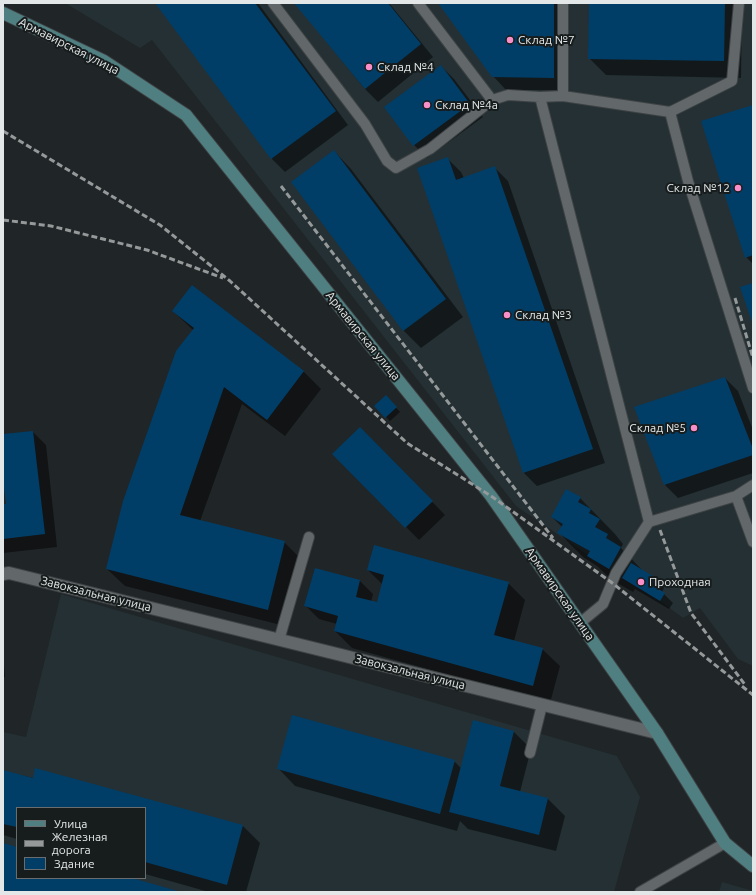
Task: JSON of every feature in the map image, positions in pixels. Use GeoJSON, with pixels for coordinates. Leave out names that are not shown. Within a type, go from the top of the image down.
{"type":"FeatureCollection","features":[{"type":"Feature","properties":{"kind":"main road","name":"Армавирская улица"},"geometry":{"type":"LineString","coordinates":[[3,13],[104,61],[186,115],[491,496],[656,733]]}},
{"type":"Feature","properties":{"kind":"main road"},"geometry":{"type":"LineString","coordinates":[[656,733],[725,843],[753,866]]}},
{"type":"Feature","properties":{"kind":"street","name":"Завокзальная улица"},"geometry":{"type":"LineString","coordinates":[[3,574],[9,573],[656,733]]}},
{"type":"Feature","properties":{"kind":"lane"},"geometry":{"type":"LineString","coordinates":[[273,3],[365,124],[387,161],[396,168],[430,149],[492,100],[508,95],[540,97],[563,96],[670,112],[732,81],[739,3]]}},
{"type":"Feature","properties":{"kind":"lane"},"geometry":{"type":"LineString","coordinates":[[418,3],[492,100]]}},
{"type":"Feature","properties":{"kind":"lane"},"geometry":{"type":"LineString","coordinates":[[563,3],[563,96]]}},
{"type":"Feature","properties":{"kind":"lane"},"geometry":{"type":"LineString","coordinates":[[540,97],[649,522]]}},
{"type":"Feature","properties":{"kind":"lane"},"geometry":{"type":"LineString","coordinates":[[670,112],[688,181],[753,388]]}},
{"type":"Feature","properties":{"kind":"lane"},"geometry":{"type":"LineString","coordinates":[[580,623],[603,604],[616,573],[649,522],[736,496],[753,485]]}},
{"type":"Feature","properties":{"kind":"lane"},"geometry":{"type":"LineString","coordinates":[[736,496],[753,542]]}},
{"type":"Feature","properties":{"kind":"lane"},"geometry":{"type":"LineString","coordinates":[[279,640],[308,536]]}},
{"type":"Feature","properties":{"kind":"lane"},"geometry":{"type":"LineString","coordinates":[[530,753],[542,705]]}},
{"type":"Feature","properties":{"kind":"lane"},"geometry":{"type":"LineString","coordinates":[[640,892],[725,843]]}},
{"type":"Feature","properties":{"kind":"shaded area"},"geometry":{"type":"Polygon","coordinates":[[[65,3],[753,3],[753,666],[738,659],[700,608],[683,618],[660,601],[622,578],[516,506],[152,40],[140,48],[65,3]]]}},
{"type":"Feature","properties":{"kind":"shaded area"},"geometry":{"type":"Polygon","coordinates":[[[61,594],[617,756],[640,797],[614,892],[3,892],[3,732],[26,737],[61,594]]]}},
{"type":"Feature","properties":{"kind":"shaded area"},"geometry":{"type":"Polygon","coordinates":[[[722,882],[753,891],[753,892],[719,892],[722,882]]]}},
{"type":"Feature","properties":{"kind":"building"},"geometry":{"type":"Polygon","coordinates":[[[155,3],[255,3],[336,111],[271,159],[155,3]]]}},
{"type":"Feature","properties":{"kind":"building","name":"Склад №4"},"geometry":{"type":"Polygon","coordinates":[[[294,3],[388,3],[421,44],[365,89],[294,3]]]}},
{"type":"Feature","properties":{"kind":"building","name":"Склад №7"},"geometry":{"type":"Polygon","coordinates":[[[438,3],[554,3],[554,78],[492,77],[438,3]]]}},
{"type":"Feature","properties":{"kind":"building"},"geometry":{"type":"Polygon","coordinates":[[[589,3],[725,3],[724,61],[588,59],[589,3]]]}},
{"type":"Feature","properties":{"kind":"building","name":"Склад №4а"},"geometry":{"type":"Polygon","coordinates":[[[441,65],[470,104],[413,146],[384,107],[441,65]]]}},
{"type":"Feature","properties":{"kind":"building","name":"Склад №12"},"geometry":{"type":"Polygon","coordinates":[[[753,105],[753,255],[745,258],[701,121],[753,105]]]}},
{"type":"Feature","properties":{"kind":"building"},"geometry":{"type":"Polygon","coordinates":[[[334,150],[446,299],[403,331],[291,182],[334,150]]]}},
{"type":"Feature","properties":{"kind":"building","name":"Склад №3"},"geometry":{"type":"Polygon","coordinates":[[[448,157],[456,180],[495,166],[593,449],[523,473],[417,168],[448,157]]]}},
{"type":"Feature","properties":{"kind":"building"},"geometry":{"type":"Polygon","coordinates":[[[753,283],[753,325],[740,287],[753,283]]]}},
{"type":"Feature","properties":{"kind":"building"},"geometry":{"type":"Polygon","coordinates":[[[192,285],[304,371],[267,420],[224,387],[180,515],[285,541],[268,610],[106,569],[123,501],[176,351],[194,328],[172,311],[192,285]]]}},
{"type":"Feature","properties":{"kind":"building","name":"Склад №5"},"geometry":{"type":"Polygon","coordinates":[[[725,377],[753,449],[753,455],[664,485],[634,407],[725,377]]]}},
{"type":"Feature","properties":{"kind":"building"},"geometry":{"type":"Polygon","coordinates":[[[386,395],[397,407],[385,418],[374,406],[386,395]]]}},
{"type":"Feature","properties":{"kind":"building"},"geometry":{"type":"Polygon","coordinates":[[[360,427],[433,501],[405,528],[332,454],[360,427]]]}},
{"type":"Feature","properties":{"kind":"building"},"geometry":{"type":"Polygon","coordinates":[[[33,431],[45,534],[3,539],[3,504],[6,504],[3,480],[3,434],[33,431]]]}},
{"type":"Feature","properties":{"kind":"building"},"geometry":{"type":"Polygon","coordinates":[[[566,489],[581,497],[578,502],[591,509],[589,513],[600,519],[595,527],[608,534],[606,538],[621,547],[609,569],[587,556],[590,551],[557,533],[563,524],[551,517],[566,489]]]}},
{"type":"Feature","properties":{"kind":"building"},"geometry":{"type":"Polygon","coordinates":[[[374,545],[509,582],[494,635],[543,648],[533,686],[334,631],[338,616],[304,606],[315,568],[360,580],[356,597],[377,602],[384,575],[367,570],[374,545]]]}},
{"type":"Feature","properties":{"kind":"building","name":"Проходная"},"geometry":{"type":"Polygon","coordinates":[[[631,563],[656,578],[652,585],[665,593],[660,601],[622,578],[631,563]]]}},
{"type":"Feature","properties":{"kind":"building"},"geometry":{"type":"Polygon","coordinates":[[[292,715],[455,760],[440,814],[277,769],[292,715]]]}},
{"type":"Feature","properties":{"kind":"building"},"geometry":{"type":"Polygon","coordinates":[[[473,720],[514,731],[500,786],[548,798],[539,835],[449,812],[473,720]]]}},
{"type":"Feature","properties":{"kind":"building"},"geometry":{"type":"Polygon","coordinates":[[[35,768],[243,825],[227,885],[146,862],[146,807],[16,807],[16,827],[3,824],[3,770],[33,778],[35,768]]]}},
{"type":"Feature","properties":{"kind":"building"},"geometry":{"type":"Polygon","coordinates":[[[3,843],[16,847],[16,879],[136,879],[181,892],[3,892],[3,843]]]}},
{"type":"Feature","properties":{"kind":"railway"},"geometry":{"type":"LineString","coordinates":[[3,131],[160,225],[230,281],[407,443],[491,496],[611,582],[753,695]]}},
{"type":"Feature","properties":{"kind":"railway"},"geometry":{"type":"LineString","coordinates":[[281,186],[553,538]]}},
{"type":"Feature","properties":{"kind":"railway"},"geometry":{"type":"LineString","coordinates":[[3,220],[51,226],[147,250],[223,278]]}},
{"type":"Feature","properties":{"kind":"railway"},"geometry":{"type":"LineString","coordinates":[[735,298],[753,358]]}},
{"type":"Feature","properties":{"kind":"railway"},"geometry":{"type":"LineString","coordinates":[[660,530],[691,613],[746,686]]}},
{"type":"Feature","properties":{"kind":"place","name":"Склад №7"},"geometry":{"type":"Point","coordinates":[510,40]}},
{"type":"Feature","properties":{"kind":"place","name":"Склад №4"},"geometry":{"type":"Point","coordinates":[369,67]}},
{"type":"Feature","properties":{"kind":"place","name":"Склад №4а"},"geometry":{"type":"Point","coordinates":[427,105]}},
{"type":"Feature","properties":{"kind":"place","name":"Склад №12"},"geometry":{"type":"Point","coordinates":[738,188]}},
{"type":"Feature","properties":{"kind":"place","name":"Склад №3"},"geometry":{"type":"Point","coordinates":[507,315]}},
{"type":"Feature","properties":{"kind":"place","name":"Склад №5"},"geometry":{"type":"Point","coordinates":[694,428]}},
{"type":"Feature","properties":{"kind":"place","name":"Проходная"},"geometry":{"type":"Point","coordinates":[641,582]}}]}
